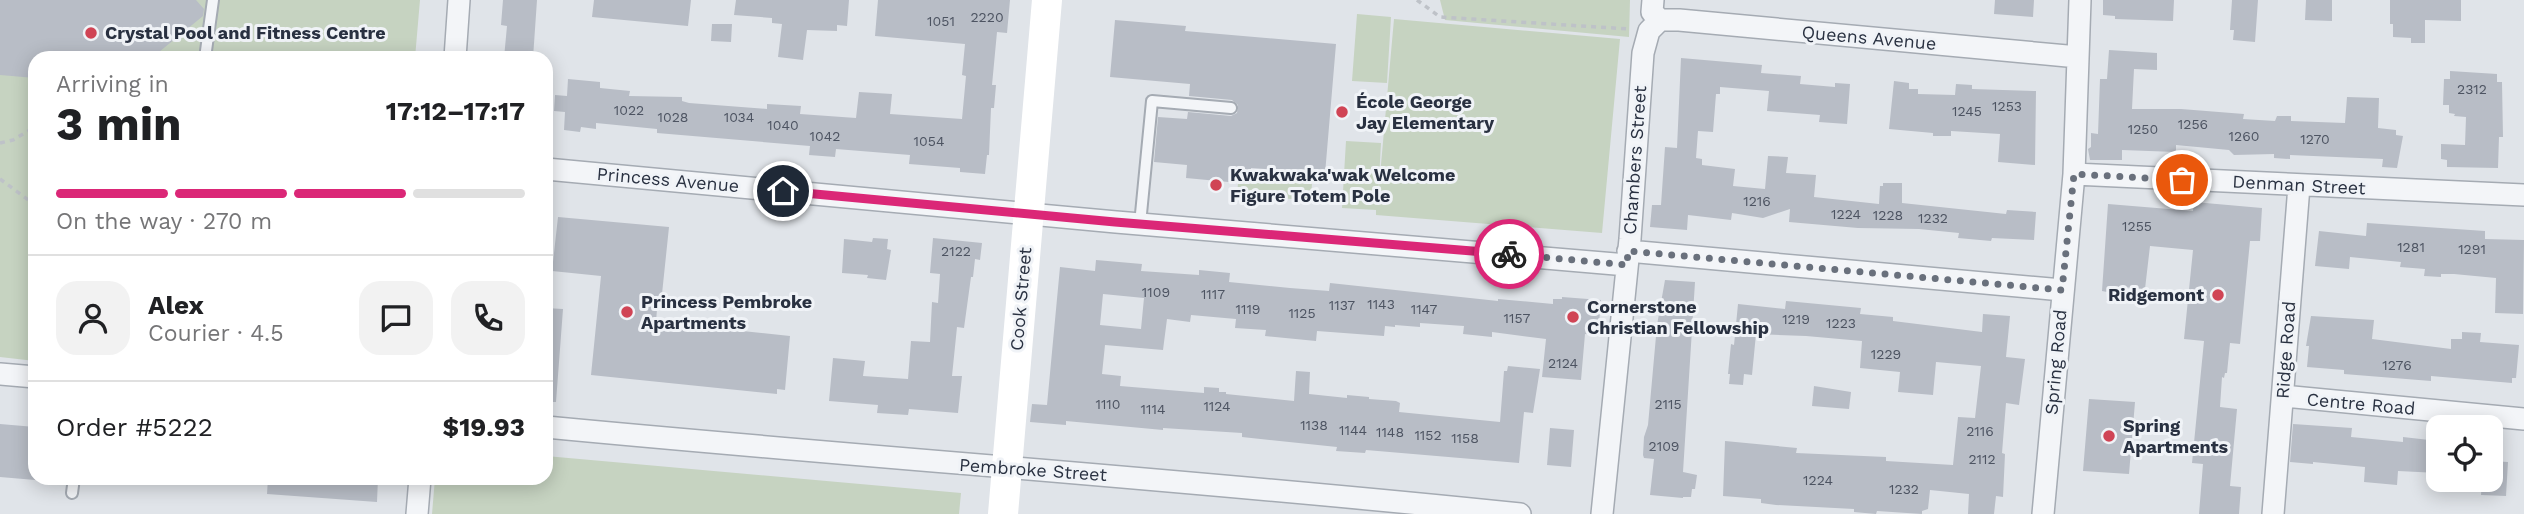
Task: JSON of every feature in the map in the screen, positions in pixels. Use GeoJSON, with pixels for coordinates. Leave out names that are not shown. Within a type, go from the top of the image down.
{"type":"FeatureCollection","features":[{"type":"Feature","properties":{"kind":"main road","name":"Cook Street"},"geometry":{"type":"LineString","coordinates":[[1003,514],[1047,0]]}},
{"type":"Feature","properties":{"kind":"street"},"geometry":{"type":"LineString","coordinates":[[455,51],[459,0]]}},
{"type":"Feature","properties":{"kind":"street"},"geometry":{"type":"LineString","coordinates":[[1653,0],[1655,26]]}},
{"type":"Feature","properties":{"kind":"street","name":"Spring Road"},"geometry":{"type":"LineString","coordinates":[[2043,514],[2074,174],[2080,0]]}},
{"type":"Feature","properties":{"kind":"street","name":"Queens Avenue"},"geometry":{"type":"LineString","coordinates":[[1655,26],[1679,20],[2078,57]]}},
{"type":"Feature","properties":{"kind":"street","name":"Chambers Street"},"geometry":{"type":"LineString","coordinates":[[1602,514],[1628,258],[1643,53],[1655,26]]}},
{"type":"Feature","properties":{"kind":"street","name":"Princess Avenue"},"geometry":{"type":"LineString","coordinates":[[553,170],[1140,224],[2062,290]]}},
{"type":"Feature","properties":{"kind":"street","name":"Denman Street"},"geometry":{"type":"LineString","coordinates":[[2074,174],[2524,195]]}},
{"type":"Feature","properties":{"kind":"street","name":"Ridge Road"},"geometry":{"type":"LineString","coordinates":[[2273,514],[2299,186]]}},
{"type":"Feature","properties":{"kind":"street"},"geometry":{"type":"LineString","coordinates":[[0,374],[28,376]]}},
{"type":"Feature","properties":{"kind":"street","name":"Centre Road"},"geometry":{"type":"LineString","coordinates":[[2283,396],[2524,419]]}},
{"type":"Feature","properties":{"kind":"street","name":"Pembroke Street"},"geometry":{"type":"LineString","coordinates":[[553,428],[1007,468],[1394,507],[1520,514]]}},
{"type":"Feature","properties":{"kind":"street"},"geometry":{"type":"LineString","coordinates":[[417,514],[419,485]]}},
{"type":"Feature","properties":{"kind":"lane"},"geometry":{"type":"LineString","coordinates":[[206,51],[213,0]]}},
{"type":"Feature","properties":{"kind":"lane"},"geometry":{"type":"LineString","coordinates":[[1140,224],[1152,101],[1231,108]]}},
{"type":"Feature","properties":{"kind":"lane"},"geometry":{"type":"LineString","coordinates":[[72,494],[73,485]]}},
{"type":"Feature","properties":{"kind":"path"},"geometry":{"type":"LineString","coordinates":[[1417,0],[1440,18],[1655,26]]}},
{"type":"Feature","properties":{"kind":"path"},"geometry":{"type":"LineString","coordinates":[[0,143],[13,141],[28,131]]}},
{"type":"Feature","properties":{"kind":"path"},"geometry":{"type":"LineString","coordinates":[[0,179],[28,200]]}},
{"type":"Feature","properties":{"kind":"green space"},"geometry":{"type":"Polygon","coordinates":[[[0,0],[420,0],[416,51],[28,51],[28,360],[0,357],[0,0]]]}},
{"type":"Feature","properties":{"kind":"green space"},"geometry":{"type":"Polygon","coordinates":[[[1440,0],[1630,0],[1629,37],[1445,20],[1440,0]]]}},
{"type":"Feature","properties":{"kind":"green space"},"geometry":{"type":"Polygon","coordinates":[[[1357,14],[1391,17],[1387,83],[1352,81],[1357,14]]]}},
{"type":"Feature","properties":{"kind":"green space"},"geometry":{"type":"Polygon","coordinates":[[[1394,19],[1620,39],[1602,233],[1376,215],[1376,210],[1342,208],[1346,141],[1381,143],[1378,198],[1394,19]]]}},
{"type":"Feature","properties":{"kind":"green space"},"geometry":{"type":"Polygon","coordinates":[[[1239,170],[1260,172],[1259,181],[1312,183],[1311,200],[1237,196],[1239,170]]]}},
{"type":"Feature","properties":{"kind":"green space"},"geometry":{"type":"Polygon","coordinates":[[[553,457],[961,493],[959,514],[432,514],[434,485],[553,485],[553,457]]]}},
{"type":"Feature","properties":{"kind":"building","name":"Crystal Pool and Fitness Centre"},"geometry":{"type":"Polygon","coordinates":[[[0,0],[196,0],[204,9],[203,16],[160,51],[28,51],[28,77],[0,75],[0,0]]]}},
{"type":"Feature","properties":{"kind":"building"},"geometry":{"type":"Polygon","coordinates":[[[503,0],[537,0],[533,51],[505,51],[507,26],[501,25],[503,0]]]}},
{"type":"Feature","properties":{"kind":"building"},"geometry":{"type":"Polygon","coordinates":[[[594,0],[691,0],[688,26],[592,17],[594,0]]]}},
{"type":"Feature","properties":{"kind":"building"},"geometry":{"type":"Polygon","coordinates":[[[736,0],[849,0],[847,26],[837,25],[837,31],[807,30],[803,60],[778,57],[782,24],[772,23],[772,18],[734,15],[736,0]]]}},
{"type":"Feature","properties":{"kind":"building"},"geometry":{"type":"Polygon","coordinates":[[[878,0],[1010,0],[1007,33],[997,32],[992,85],[996,85],[994,108],[991,108],[989,155],[985,174],[960,172],[960,168],[909,164],[910,155],[836,149],[835,157],[809,155],[810,146],[657,133],[657,129],[596,123],[596,129],[581,127],[580,132],[564,130],[565,112],[554,111],[555,95],[567,96],[568,79],[600,82],[600,88],[630,91],[629,96],[682,97],[682,101],[689,103],[767,109],[767,104],[801,106],[800,114],[856,118],[859,92],[892,94],[890,114],[962,119],[966,76],[962,75],[965,44],[875,36],[878,0]]]}},
{"type":"Feature","properties":{"kind":"building"},"geometry":{"type":"Polygon","coordinates":[[[1995,0],[2034,0],[2033,17],[1994,14],[1995,0]]]}},
{"type":"Feature","properties":{"kind":"building"},"geometry":{"type":"Polygon","coordinates":[[[2103,0],[2174,0],[2173,21],[2115,19],[2115,16],[2103,15],[2103,0]]]}},
{"type":"Feature","properties":{"kind":"building"},"geometry":{"type":"Polygon","coordinates":[[[2232,0],[2258,0],[2255,42],[2233,40],[2234,30],[2230,30],[2232,0]]]}},
{"type":"Feature","properties":{"kind":"building"},"geometry":{"type":"Polygon","coordinates":[[[2306,0],[2332,0],[2332,21],[2305,20],[2306,0]]]}},
{"type":"Feature","properties":{"kind":"building"},"geometry":{"type":"Polygon","coordinates":[[[2390,0],[2461,0],[2461,21],[2425,20],[2425,43],[2411,43],[2411,38],[2393,37],[2390,0]]]}},
{"type":"Feature","properties":{"kind":"building"},"geometry":{"type":"Polygon","coordinates":[[[1115,20],[1186,26],[1185,31],[1336,44],[1325,174],[1307,173],[1306,179],[1290,178],[1291,171],[1251,168],[1250,184],[1186,178],[1187,165],[1154,162],[1158,117],[1187,119],[1188,112],[1231,116],[1237,113],[1238,105],[1232,100],[1189,96],[1190,84],[1110,77],[1115,20]]]}},
{"type":"Feature","properties":{"kind":"building"},"geometry":{"type":"Polygon","coordinates":[[[712,24],[732,24],[731,42],[711,41],[712,24]]]}},
{"type":"Feature","properties":{"kind":"building"},"geometry":{"type":"Polygon","coordinates":[[[2109,50],[2157,53],[2157,70],[2134,69],[2132,109],[2181,109],[2244,114],[2243,119],[2275,121],[2277,116],[2291,116],[2291,121],[2345,123],[2347,97],[2379,98],[2378,128],[2396,130],[2396,135],[2403,136],[2397,168],[2382,167],[2383,159],[2290,155],[2290,159],[2274,158],[2274,154],[2234,155],[2229,150],[2176,145],[2176,152],[2122,150],[2122,160],[2090,160],[2088,149],[2091,147],[2091,133],[2098,134],[2100,79],[2107,79],[2109,50]]]}},
{"type":"Feature","properties":{"kind":"building"},"geometry":{"type":"Polygon","coordinates":[[[1681,58],[1762,65],[1761,73],[1801,76],[1800,84],[1835,87],[1835,83],[1850,84],[1847,124],[1819,122],[1820,115],[1767,111],[1769,91],[1720,87],[1720,94],[1716,94],[1713,132],[1698,131],[1696,158],[1702,159],[1702,165],[1735,169],[1733,186],[1765,189],[1768,156],[1788,157],[1786,173],[1816,175],[1814,197],[1879,204],[1880,186],[1883,186],[1883,183],[1902,183],[1902,203],[2006,214],[2007,210],[2036,212],[2034,240],[1992,238],[1991,241],[1958,238],[1959,233],[1919,229],[1858,228],[1789,222],[1790,209],[1763,218],[1732,213],[1731,220],[1688,215],[1687,230],[1650,227],[1652,205],[1661,205],[1665,147],[1677,148],[1681,58]]]}},
{"type":"Feature","properties":{"kind":"building"},"geometry":{"type":"Polygon","coordinates":[[[2450,71],[2497,74],[2497,82],[2502,82],[2503,137],[2499,137],[2498,168],[2447,167],[2447,160],[2441,159],[2441,144],[2465,145],[2466,117],[2454,116],[2455,114],[2449,113],[2449,105],[2443,105],[2444,79],[2450,79],[2450,71]]]}},
{"type":"Feature","properties":{"kind":"building"},"geometry":{"type":"Polygon","coordinates":[[[1894,81],[1909,83],[1909,89],[1918,89],[1918,94],[1955,95],[1956,84],[1972,85],[1972,89],[2036,91],[2035,165],[1998,162],[2000,134],[1951,131],[1951,136],[1933,136],[1933,133],[1889,129],[1894,81]]]}},
{"type":"Feature","properties":{"kind":"building"},"geometry":{"type":"Polygon","coordinates":[[[2194,202],[2262,208],[2260,241],[2250,241],[2240,344],[2230,343],[2227,373],[2222,377],[2220,407],[2237,409],[2230,486],[2241,487],[2239,514],[2199,514],[2203,464],[2192,463],[2204,341],[2184,339],[2193,250],[2150,246],[2145,289],[2122,287],[2121,302],[2106,301],[2107,292],[2102,291],[2108,204],[2193,211],[2194,202]]]}},
{"type":"Feature","properties":{"kind":"building","name":"Princess Pembroke Apartments"},"geometry":{"type":"Polygon","coordinates":[[[558,217],[669,227],[662,294],[658,296],[656,322],[790,336],[785,390],[777,389],[777,394],[591,375],[601,276],[553,271],[558,217]]]}},
{"type":"Feature","properties":{"kind":"building"},"geometry":{"type":"Polygon","coordinates":[[[2367,223],[2485,231],[2485,239],[2524,240],[2523,314],[2495,313],[2496,278],[2454,274],[2441,274],[2441,277],[2424,276],[2425,269],[2400,267],[2401,262],[2350,257],[2349,269],[2315,266],[2319,231],[2366,236],[2367,223]]]}},
{"type":"Feature","properties":{"kind":"building"},"geometry":{"type":"Polygon","coordinates":[[[873,238],[888,239],[887,249],[891,250],[886,280],[867,278],[868,275],[842,273],[844,239],[872,242],[873,238]]]}},
{"type":"Feature","properties":{"kind":"building"},"geometry":{"type":"Polygon","coordinates":[[[933,238],[982,243],[980,260],[975,259],[971,277],[964,328],[957,327],[952,376],[962,376],[958,413],[909,409],[908,415],[877,413],[878,405],[829,401],[833,358],[865,361],[863,376],[908,379],[911,341],[930,342],[932,302],[938,303],[940,274],[930,273],[933,238]]]}},
{"type":"Feature","properties":{"kind":"building"},"geometry":{"type":"Polygon","coordinates":[[[1096,260],[1142,264],[1141,271],[1199,275],[1199,270],[1230,273],[1229,282],[1290,288],[1329,291],[1330,283],[1498,301],[1553,304],[1553,299],[1562,297],[1601,300],[1598,335],[1585,334],[1581,380],[1542,377],[1546,339],[1492,332],[1492,337],[1463,334],[1464,326],[1420,323],[1420,327],[1385,326],[1384,336],[1317,331],[1316,341],[1265,336],[1266,330],[1235,328],[1236,319],[1191,315],[1190,322],[1167,319],[1163,350],[1105,345],[1102,374],[1121,376],[1120,386],[1204,393],[1204,387],[1219,388],[1219,392],[1226,394],[1294,401],[1296,371],[1310,372],[1309,394],[1369,397],[1400,403],[1399,412],[1500,422],[1504,371],[1507,371],[1508,366],[1540,369],[1533,413],[1524,412],[1519,463],[1366,450],[1365,453],[1336,451],[1337,447],[1242,437],[1242,433],[1163,430],[1066,421],[1066,425],[1030,422],[1032,404],[1047,405],[1060,267],[1095,271],[1096,260]],[[1103,294],[1100,325],[1141,329],[1144,298],[1103,294]]]}},
{"type":"Feature","properties":{"kind":"building"},"geometry":{"type":"Polygon","coordinates":[[[1665,280],[1695,282],[1683,472],[1697,475],[1691,497],[1683,498],[1650,495],[1654,459],[1644,458],[1643,455],[1657,325],[1665,280]]]}},
{"type":"Feature","properties":{"kind":"building"},"geometry":{"type":"Polygon","coordinates":[[[1786,301],[1861,308],[1860,314],[1893,317],[1893,321],[1982,332],[1983,314],[2010,316],[2006,357],[2025,359],[2019,405],[2006,403],[2002,453],[2005,454],[2003,497],[1996,496],[1994,514],[1968,514],[1969,494],[1930,490],[1928,509],[1922,511],[1922,514],[1877,511],[1876,514],[1854,512],[1854,509],[1776,505],[1761,503],[1761,499],[1723,496],[1725,441],[1797,448],[1796,453],[1886,457],[1886,461],[1953,465],[1958,417],[1975,418],[1981,366],[1936,362],[1933,395],[1898,392],[1900,372],[1860,368],[1862,341],[1756,334],[1752,375],[1744,374],[1743,385],[1729,384],[1731,344],[1734,345],[1738,304],[1785,309],[1786,301]]]}},
{"type":"Feature","properties":{"kind":"building"},"geometry":{"type":"Polygon","coordinates":[[[553,308],[563,309],[556,402],[553,402],[553,308]]]}},
{"type":"Feature","properties":{"kind":"building"},"geometry":{"type":"Polygon","coordinates":[[[2311,316],[2374,320],[2372,339],[2451,349],[2451,339],[2462,339],[2462,332],[2481,333],[2480,342],[2519,345],[2516,378],[2512,378],[2512,383],[2431,376],[2431,381],[2344,374],[2344,370],[2307,367],[2309,346],[2306,346],[2311,316]]]}},
{"type":"Feature","properties":{"kind":"building"},"geometry":{"type":"Polygon","coordinates":[[[1814,386],[1851,392],[1849,409],[1812,406],[1814,386]]]}},
{"type":"Feature","properties":{"kind":"building","name":"Spring Apartments"},"geometry":{"type":"Polygon","coordinates":[[[2089,399],[2135,402],[2129,474],[2083,471],[2089,399]]]}},
{"type":"Feature","properties":{"kind":"building"},"geometry":{"type":"Polygon","coordinates":[[[0,424],[28,426],[28,479],[0,477],[0,424]]]}},
{"type":"Feature","properties":{"kind":"building"},"geometry":{"type":"Polygon","coordinates":[[[2293,424],[2352,428],[2351,437],[2403,442],[2403,437],[2426,440],[2426,472],[2398,471],[2397,485],[2364,482],[2365,467],[2290,462],[2293,424]]]}},
{"type":"Feature","properties":{"kind":"building"},"geometry":{"type":"Polygon","coordinates":[[[1550,428],[1574,430],[1571,467],[1547,465],[1550,428]]]}},
{"type":"Feature","properties":{"kind":"building"},"geometry":{"type":"Polygon","coordinates":[[[2503,462],[2508,462],[2506,496],[2481,495],[2481,492],[2503,492],[2503,462]]]}},
{"type":"Feature","properties":{"kind":"building"},"geometry":{"type":"Polygon","coordinates":[[[268,485],[378,485],[377,502],[267,494],[268,485]]]}},
{"type":"Feature","properties":{"kind":"way so far"},"geometry":{"type":"LineString","coordinates":[[1509,254],[1627,265],[1628,251],[2062,290],[2074,174],[2182,180]]}},
{"type":"Feature","properties":{"kind":"place","name":"Crystal Pool and Fitness Centre"},"geometry":{"type":"Point","coordinates":[91,33]}},
{"type":"Feature","properties":{"kind":"place","name":"École George Jay Elementary"},"geometry":{"type":"Point","coordinates":[1342,112]}},
{"type":"Feature","properties":{"kind":"place","name":"Kwakwaka'wak Welcome Figure Totem Pole"},"geometry":{"type":"Point","coordinates":[1216,185]}},
{"type":"Feature","properties":{"kind":"place","name":"Ridgemont"},"geometry":{"type":"Point","coordinates":[2218,295]}},
{"type":"Feature","properties":{"kind":"place","name":"Princess Pembroke Apartments"},"geometry":{"type":"Point","coordinates":[627,312]}},
{"type":"Feature","properties":{"kind":"place","name":"Cornerstone Christian Fellowship"},"geometry":{"type":"Point","coordinates":[1573,317]}},
{"type":"Feature","properties":{"kind":"place","name":"Spring Apartments"},"geometry":{"type":"Point","coordinates":[2109,436]}},
{"type":"Feature","properties":{"kind":"route"},"geometry":{"type":"LineString","coordinates":[[783,191],[1115,222],[1509,254]]}}]}
